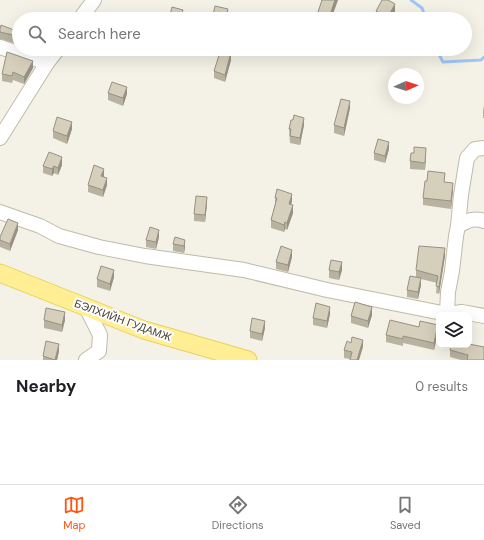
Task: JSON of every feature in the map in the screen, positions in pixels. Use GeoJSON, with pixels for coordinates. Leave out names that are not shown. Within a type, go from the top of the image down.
{"type":"FeatureCollection","features":[{"type":"Feature","properties":{"kind":"main road","name":"БЭЛХИЙН ГУДАМЖ"},"geometry":{"type":"LineString","coordinates":[[0,273],[144,330],[248,360]]}},
{"type":"Feature","properties":{"kind":"street"},"geometry":{"type":"LineString","coordinates":[[85,12],[94,0]]}},
{"type":"Feature","properties":{"kind":"street"},"geometry":{"type":"LineString","coordinates":[[0,46],[12,50]]}},
{"type":"Feature","properties":{"kind":"street"},"geometry":{"type":"LineString","coordinates":[[28,56],[47,63]]}},
{"type":"Feature","properties":{"kind":"street"},"geometry":{"type":"LineString","coordinates":[[0,138],[52,56]]}},
{"type":"Feature","properties":{"kind":"street"},"geometry":{"type":"LineString","coordinates":[[447,312],[448,292],[467,158],[475,149],[484,148]]}},
{"type":"Feature","properties":{"kind":"street"},"geometry":{"type":"LineString","coordinates":[[0,212],[40,226],[59,236],[99,247],[145,256],[244,270],[327,290],[437,312]]}},
{"type":"Feature","properties":{"kind":"street"},"geometry":{"type":"LineString","coordinates":[[458,226],[468,220],[484,220]]}},
{"type":"Feature","properties":{"kind":"street"},"geometry":{"type":"LineString","coordinates":[[86,306],[100,335],[99,351],[86,360]]}},
{"type":"Feature","properties":{"kind":"street"},"geometry":{"type":"LineString","coordinates":[[472,314],[484,316]]}},
{"type":"Feature","properties":{"kind":"building"},"geometry":{"type":"Polygon","coordinates":[[[322,0],[335,0],[331,12],[318,12],[322,0]]]}},
{"type":"Feature","properties":{"kind":"building"},"geometry":{"type":"Polygon","coordinates":[[[382,0],[388,0],[395,4],[391,12],[376,11],[382,0]]]}},
{"type":"Feature","properties":{"kind":"building"},"geometry":{"type":"Polygon","coordinates":[[[215,6],[228,9],[227,12],[214,12],[215,6]]]}},
{"type":"Feature","properties":{"kind":"building"},"geometry":{"type":"Polygon","coordinates":[[[172,7],[183,10],[182,12],[171,12],[172,7]]]}},
{"type":"Feature","properties":{"kind":"building"},"geometry":{"type":"Polygon","coordinates":[[[1,25],[12,29],[12,35],[0,32],[1,25]]]}},
{"type":"Feature","properties":{"kind":"building"},"geometry":{"type":"Polygon","coordinates":[[[7,52],[12,54],[12,56],[19,56],[33,61],[24,77],[13,72],[12,76],[2,74],[7,52]]]}},
{"type":"Feature","properties":{"kind":"building"},"geometry":{"type":"Polygon","coordinates":[[[219,56],[230,56],[225,75],[214,71],[219,56]]]}},
{"type":"Feature","properties":{"kind":"building"},"geometry":{"type":"Polygon","coordinates":[[[112,82],[127,87],[123,98],[108,93],[112,82]]]}},
{"type":"Feature","properties":{"kind":"building"},"geometry":{"type":"Polygon","coordinates":[[[341,99],[350,101],[344,128],[334,125],[341,99]]]}},
{"type":"Feature","properties":{"kind":"building"},"geometry":{"type":"Polygon","coordinates":[[[294,115],[304,118],[300,138],[290,136],[291,129],[289,129],[294,115]]]}},
{"type":"Feature","properties":{"kind":"building"},"geometry":{"type":"Polygon","coordinates":[[[57,117],[72,122],[67,136],[53,131],[57,117]]]}},
{"type":"Feature","properties":{"kind":"building"},"geometry":{"type":"Polygon","coordinates":[[[378,139],[389,142],[385,156],[374,153],[378,139]]]}},
{"type":"Feature","properties":{"kind":"building"},"geometry":{"type":"Polygon","coordinates":[[[414,147],[426,148],[425,163],[410,161],[411,153],[414,153],[414,147]]]}},
{"type":"Feature","properties":{"kind":"building"},"geometry":{"type":"Polygon","coordinates":[[[49,152],[62,157],[58,168],[54,166],[52,169],[43,166],[49,152]]]}},
{"type":"Feature","properties":{"kind":"building"},"geometry":{"type":"Polygon","coordinates":[[[94,165],[104,169],[101,176],[107,178],[103,190],[88,185],[94,165]]]}},
{"type":"Feature","properties":{"kind":"building"},"geometry":{"type":"Polygon","coordinates":[[[428,171],[445,173],[444,182],[453,183],[451,201],[423,198],[428,171]]]}},
{"type":"Feature","properties":{"kind":"building"},"geometry":{"type":"Polygon","coordinates":[[[277,189],[292,194],[289,204],[293,205],[287,223],[285,222],[284,225],[271,220],[277,198],[275,198],[277,189]]]}},
{"type":"Feature","properties":{"kind":"building"},"geometry":{"type":"Polygon","coordinates":[[[196,196],[207,197],[205,215],[194,214],[196,196]]]}},
{"type":"Feature","properties":{"kind":"building"},"geometry":{"type":"Polygon","coordinates":[[[8,219],[18,223],[10,244],[0,240],[8,219]]]}},
{"type":"Feature","properties":{"kind":"building"},"geometry":{"type":"Polygon","coordinates":[[[150,227],[159,230],[156,242],[146,240],[150,227]]]}},
{"type":"Feature","properties":{"kind":"building"},"geometry":{"type":"Polygon","coordinates":[[[175,237],[185,240],[184,246],[173,244],[175,237]]]}},
{"type":"Feature","properties":{"kind":"building"},"geometry":{"type":"Polygon","coordinates":[[[281,246],[292,250],[288,265],[276,262],[281,246]]]}},
{"type":"Feature","properties":{"kind":"building"},"geometry":{"type":"Polygon","coordinates":[[[419,246],[445,248],[439,287],[436,286],[438,276],[416,270],[419,246]]]}},
{"type":"Feature","properties":{"kind":"building"},"geometry":{"type":"Polygon","coordinates":[[[331,260],[342,262],[339,272],[329,270],[331,260]]]}},
{"type":"Feature","properties":{"kind":"building"},"geometry":{"type":"Polygon","coordinates":[[[101,266],[114,270],[110,284],[97,279],[101,266]]]}},
{"type":"Feature","properties":{"kind":"building"},"geometry":{"type":"Polygon","coordinates":[[[410,276],[421,278],[418,292],[407,290],[410,276]]]}},
{"type":"Feature","properties":{"kind":"building"},"geometry":{"type":"Polygon","coordinates":[[[355,302],[372,307],[368,321],[351,316],[355,302]]]}},
{"type":"Feature","properties":{"kind":"building"},"geometry":{"type":"Polygon","coordinates":[[[316,303],[330,307],[327,321],[313,318],[316,303]]]}},
{"type":"Feature","properties":{"kind":"building"},"geometry":{"type":"Polygon","coordinates":[[[46,308],[65,312],[62,325],[44,320],[46,308]]]}},
{"type":"Feature","properties":{"kind":"building"},"geometry":{"type":"Polygon","coordinates":[[[252,318],[265,321],[262,334],[250,331],[252,318]]]}},
{"type":"Feature","properties":{"kind":"building"},"geometry":{"type":"Polygon","coordinates":[[[390,320],[419,327],[420,321],[436,325],[434,343],[403,336],[403,339],[386,335],[390,320]]]}},
{"type":"Feature","properties":{"kind":"building"},"geometry":{"type":"Polygon","coordinates":[[[352,337],[363,340],[357,360],[350,360],[352,352],[344,350],[347,341],[351,343],[352,337]]]}},
{"type":"Feature","properties":{"kind":"building"},"geometry":{"type":"Polygon","coordinates":[[[46,341],[59,344],[55,360],[43,356],[46,341]]]}},
{"type":"Feature","properties":{"kind":"building"},"geometry":{"type":"Polygon","coordinates":[[[472,345],[484,347],[484,360],[467,360],[468,355],[450,350],[450,348],[472,348],[472,345]]]}},
{"type":"Feature","properties":{"kind":"waterway"},"geometry":{"type":"LineString","coordinates":[[411,0],[422,8],[423,12]]}},
{"type":"Feature","properties":{"kind":"waterway"},"geometry":{"type":"LineString","coordinates":[[440,56],[443,62],[481,60],[484,57]]}}]}
